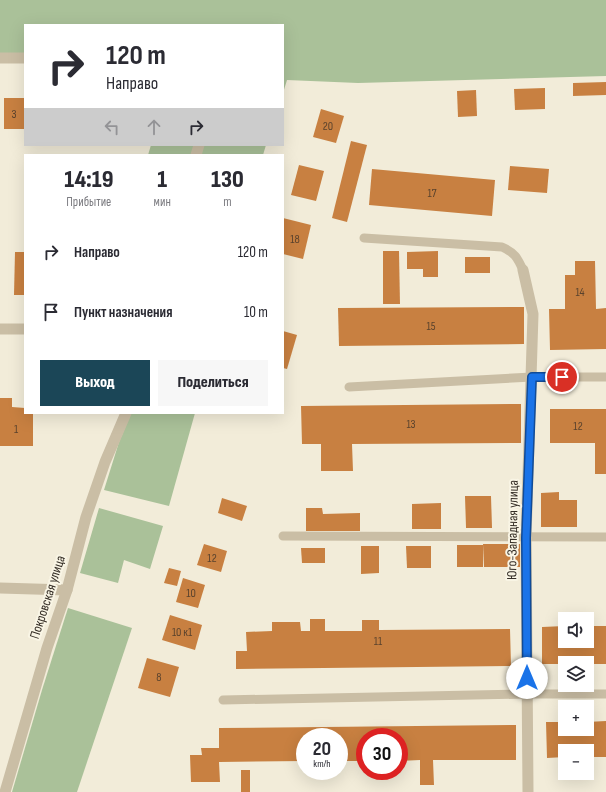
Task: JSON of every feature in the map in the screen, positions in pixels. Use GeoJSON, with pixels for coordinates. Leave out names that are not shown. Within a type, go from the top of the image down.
{"type":"FeatureCollection","features":[{"type":"Feature","properties":{"kind":"street"},"geometry":{"type":"LineString","coordinates":[[0,58],[24,58]]}},
{"type":"Feature","properties":{"kind":"street","name":"Юго-Западная улица"},"geometry":{"type":"LineString","coordinates":[[524,270],[533,314],[526,538],[528,792]]}},
{"type":"Feature","properties":{"kind":"street"},"geometry":{"type":"LineString","coordinates":[[0,329],[24,328]]}},
{"type":"Feature","properties":{"kind":"street","name":"Покровская улица"},"geometry":{"type":"LineString","coordinates":[[5,792],[47,648],[67,590],[88,510],[105,462],[126,414]]}},
{"type":"Feature","properties":{"kind":"street"},"geometry":{"type":"LineString","coordinates":[[0,588],[67,590]]}},
{"type":"Feature","properties":{"kind":"lane"},"geometry":{"type":"LineString","coordinates":[[364,238],[502,247],[513,252],[524,270]]}},
{"type":"Feature","properties":{"kind":"lane"},"geometry":{"type":"LineString","coordinates":[[349,387],[532,377],[606,377]]}},
{"type":"Feature","properties":{"kind":"lane"},"geometry":{"type":"LineString","coordinates":[[283,536],[526,538],[606,537]]}},
{"type":"Feature","properties":{"kind":"lane"},"geometry":{"type":"LineString","coordinates":[[223,700],[527,694],[606,694]]}},
{"type":"Feature","properties":{"kind":"green space"},"geometry":{"type":"Polygon","coordinates":[[[0,0],[606,0],[606,76],[358,83],[287,80],[284,90],[284,24],[24,24],[24,54],[0,54],[0,0]]]}},
{"type":"Feature","properties":{"kind":"green space"},"geometry":{"type":"Polygon","coordinates":[[[151,146],[266,146],[263,154],[148,154],[151,146]]]}},
{"type":"Feature","properties":{"kind":"green space"},"geometry":{"type":"Polygon","coordinates":[[[131,414],[195,414],[169,506],[104,490],[119,442],[131,414]]]}},
{"type":"Feature","properties":{"kind":"green space"},"geometry":{"type":"Polygon","coordinates":[[[99,508],[163,526],[150,569],[124,560],[118,583],[80,573],[99,508]]]}},
{"type":"Feature","properties":{"kind":"green space"},"geometry":{"type":"Polygon","coordinates":[[[68,608],[132,628],[77,792],[12,792],[42,690],[68,608]]]}},
{"type":"Feature","properties":{"kind":"building"},"geometry":{"type":"Polygon","coordinates":[[[606,82],[606,95],[573,96],[573,83],[606,82]]]}},
{"type":"Feature","properties":{"kind":"building"},"geometry":{"type":"Polygon","coordinates":[[[545,88],[545,109],[515,110],[514,89],[545,88]]]}},
{"type":"Feature","properties":{"kind":"building"},"geometry":{"type":"Polygon","coordinates":[[[476,90],[477,116],[458,117],[457,91],[476,90]]]}},
{"type":"Feature","properties":{"kind":"building"},"geometry":{"type":"Polygon","coordinates":[[[4,98],[24,98],[24,129],[4,129],[4,98]]]}},
{"type":"Feature","properties":{"kind":"building"},"geometry":{"type":"Polygon","coordinates":[[[321,109],[344,116],[336,143],[313,137],[321,109]]]}},
{"type":"Feature","properties":{"kind":"building"},"geometry":{"type":"Polygon","coordinates":[[[351,141],[367,145],[347,222],[332,218],[351,141]]]}},
{"type":"Feature","properties":{"kind":"building"},"geometry":{"type":"Polygon","coordinates":[[[299,165],[324,171],[316,201],[291,195],[299,165]]]}},
{"type":"Feature","properties":{"kind":"building"},"geometry":{"type":"Polygon","coordinates":[[[510,166],[549,169],[547,193],[508,190],[510,166]]]}},
{"type":"Feature","properties":{"kind":"building"},"geometry":{"type":"Polygon","coordinates":[[[372,169],[495,180],[492,216],[369,205],[372,169]]]}},
{"type":"Feature","properties":{"kind":"building"},"geometry":{"type":"Polygon","coordinates":[[[284,218],[311,225],[303,259],[284,254],[284,218]]]}},
{"type":"Feature","properties":{"kind":"building"},"geometry":{"type":"Polygon","coordinates":[[[383,251],[399,251],[400,304],[383,304],[383,251]]]}},
{"type":"Feature","properties":{"kind":"building"},"geometry":{"type":"Polygon","coordinates":[[[438,251],[438,277],[423,277],[423,269],[407,269],[407,252],[438,251]]]}},
{"type":"Feature","properties":{"kind":"building"},"geometry":{"type":"Polygon","coordinates":[[[15,252],[24,252],[24,295],[14,295],[15,252]]]}},
{"type":"Feature","properties":{"kind":"building"},"geometry":{"type":"Polygon","coordinates":[[[465,257],[490,257],[490,273],[465,273],[465,257]]]}},
{"type":"Feature","properties":{"kind":"building"},"geometry":{"type":"Polygon","coordinates":[[[575,261],[595,261],[596,309],[606,308],[606,349],[550,350],[549,309],[565,309],[565,275],[575,275],[575,261]]]}},
{"type":"Feature","properties":{"kind":"building"},"geometry":{"type":"Polygon","coordinates":[[[524,307],[524,344],[339,346],[338,308],[524,307]]]}},
{"type":"Feature","properties":{"kind":"building"},"geometry":{"type":"Polygon","coordinates":[[[284,331],[297,335],[287,369],[284,368],[284,331]]]}},
{"type":"Feature","properties":{"kind":"building"},"geometry":{"type":"Polygon","coordinates":[[[0,398],[12,398],[12,407],[24,408],[24,414],[33,414],[33,446],[0,446],[0,398]]]}},
{"type":"Feature","properties":{"kind":"building"},"geometry":{"type":"Polygon","coordinates":[[[521,404],[521,443],[352,444],[353,471],[321,471],[321,444],[302,444],[301,406],[521,404]]]}},
{"type":"Feature","properties":{"kind":"building"},"geometry":{"type":"Polygon","coordinates":[[[550,409],[606,409],[606,474],[595,474],[595,443],[550,443],[550,409]]]}},
{"type":"Feature","properties":{"kind":"building"},"geometry":{"type":"Polygon","coordinates":[[[559,492],[559,500],[577,500],[577,527],[541,527],[541,493],[559,492]]]}},
{"type":"Feature","properties":{"kind":"building"},"geometry":{"type":"Polygon","coordinates":[[[465,496],[491,496],[492,528],[466,528],[465,496]]]}},
{"type":"Feature","properties":{"kind":"building"},"geometry":{"type":"Polygon","coordinates":[[[222,498],[247,506],[242,521],[218,513],[222,498]]]}},
{"type":"Feature","properties":{"kind":"building"},"geometry":{"type":"Polygon","coordinates":[[[441,503],[441,529],[412,529],[412,504],[441,503]]]}},
{"type":"Feature","properties":{"kind":"building"},"geometry":{"type":"Polygon","coordinates":[[[306,508],[322,508],[323,514],[360,513],[360,531],[306,531],[306,508]]]}},
{"type":"Feature","properties":{"kind":"building"},"geometry":{"type":"Polygon","coordinates":[[[204,544],[227,551],[221,572],[197,565],[204,544]]]}},
{"type":"Feature","properties":{"kind":"building"},"geometry":{"type":"Polygon","coordinates":[[[483,544],[520,544],[520,567],[484,567],[483,544]]]}},
{"type":"Feature","properties":{"kind":"building"},"geometry":{"type":"Polygon","coordinates":[[[457,545],[483,545],[483,567],[457,567],[457,545]]]}},
{"type":"Feature","properties":{"kind":"building"},"geometry":{"type":"Polygon","coordinates":[[[361,546],[379,546],[379,573],[361,574],[361,546]]]}},
{"type":"Feature","properties":{"kind":"building"},"geometry":{"type":"Polygon","coordinates":[[[406,546],[431,546],[431,568],[407,568],[406,546]]]}},
{"type":"Feature","properties":{"kind":"building"},"geometry":{"type":"Polygon","coordinates":[[[301,548],[325,548],[325,563],[302,563],[301,548]]]}},
{"type":"Feature","properties":{"kind":"building"},"geometry":{"type":"Polygon","coordinates":[[[169,568],[181,571],[177,586],[164,583],[169,568]]]}},
{"type":"Feature","properties":{"kind":"building"},"geometry":{"type":"Polygon","coordinates":[[[183,578],[205,585],[198,608],[176,602],[183,578]]]}},
{"type":"Feature","properties":{"kind":"building"},"geometry":{"type":"Polygon","coordinates":[[[170,615],[202,625],[195,650],[162,640],[170,615]]]}},
{"type":"Feature","properties":{"kind":"building"},"geometry":{"type":"Polygon","coordinates":[[[310,619],[325,619],[325,631],[362,631],[362,620],[379,620],[379,630],[510,629],[511,666],[236,669],[236,651],[247,651],[246,632],[272,631],[272,622],[300,622],[301,631],[310,631],[310,619]]]}},
{"type":"Feature","properties":{"kind":"building"},"geometry":{"type":"Polygon","coordinates":[[[558,626],[558,648],[594,648],[594,626],[606,626],[606,664],[594,664],[594,656],[558,656],[558,664],[542,664],[542,627],[558,626]]]}},
{"type":"Feature","properties":{"kind":"building"},"geometry":{"type":"Polygon","coordinates":[[[147,658],[179,667],[170,697],[138,688],[147,658]]]}},
{"type":"Feature","properties":{"kind":"building"},"geometry":{"type":"Polygon","coordinates":[[[606,721],[606,757],[594,757],[594,744],[558,744],[558,757],[547,758],[546,722],[558,722],[558,736],[594,736],[594,722],[606,721]]]}},
{"type":"Feature","properties":{"kind":"building"},"geometry":{"type":"Polygon","coordinates":[[[516,725],[516,760],[433,760],[434,785],[420,785],[420,760],[408,761],[408,728],[356,728],[356,761],[348,761],[348,728],[296,728],[296,761],[219,762],[220,782],[191,782],[190,755],[202,755],[201,748],[219,748],[219,728],[516,725]]]}},
{"type":"Feature","properties":{"kind":"building"},"geometry":{"type":"Polygon","coordinates":[[[241,770],[250,770],[250,792],[241,792],[241,770]]]}},
{"type":"Feature","properties":{"kind":"route"},"geometry":{"type":"LineString","coordinates":[[527,678],[526,538],[532,377],[562,377]]}}]}
